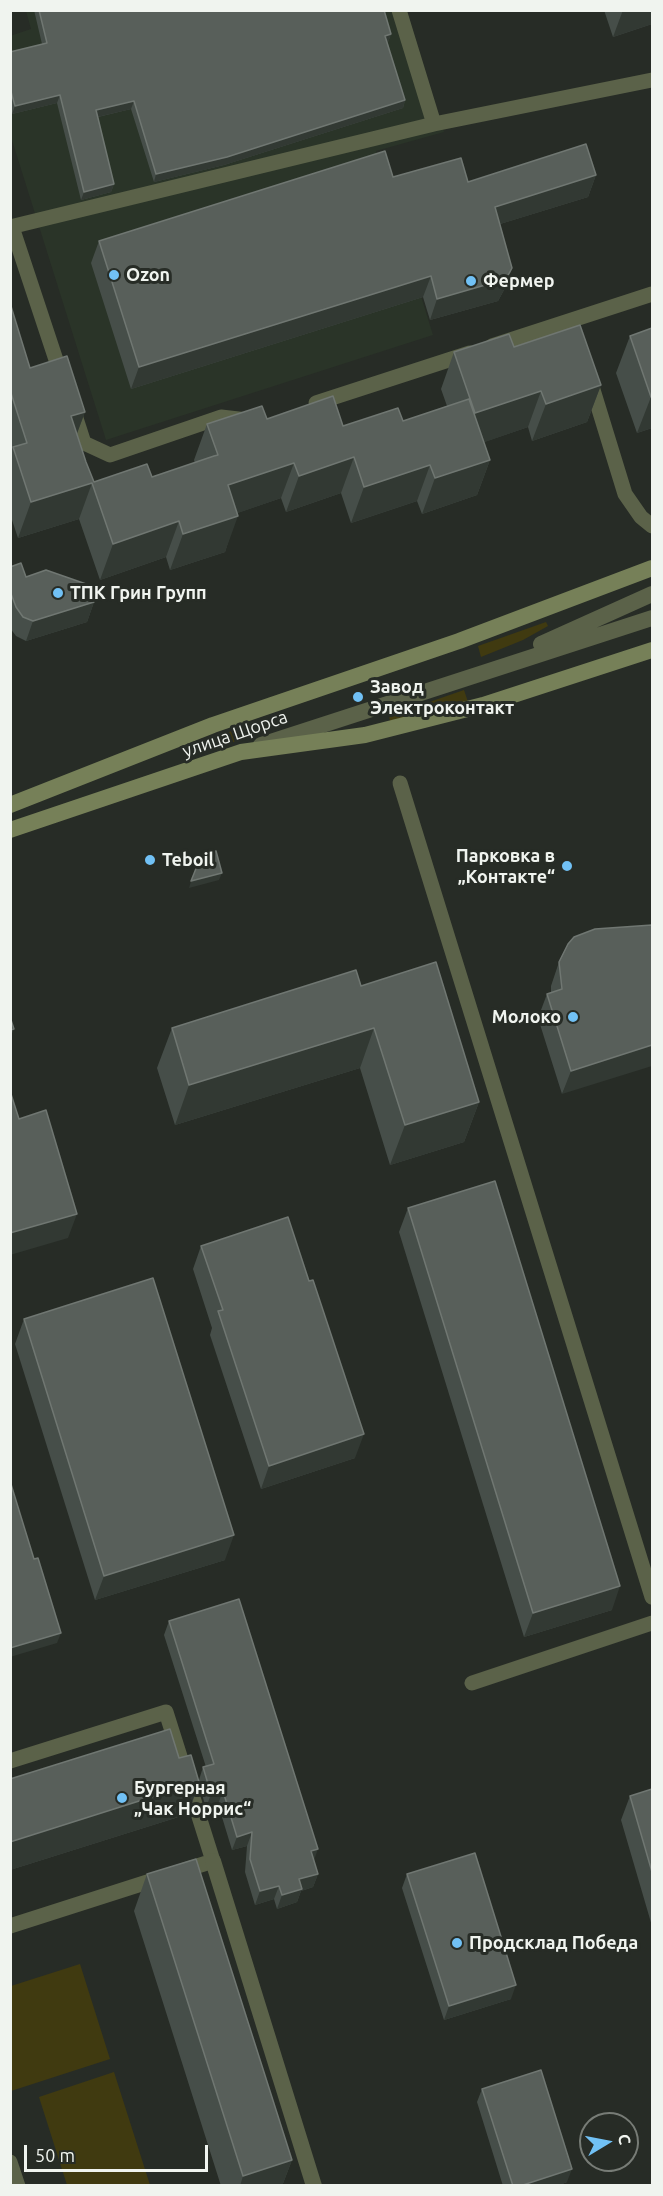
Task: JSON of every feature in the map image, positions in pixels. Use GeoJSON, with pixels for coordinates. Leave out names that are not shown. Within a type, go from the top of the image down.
{"type":"FeatureCollection","features":[{"type":"Feature","properties":{"kind":"main road"},"geometry":{"type":"LineString","coordinates":[[10,805],[213,725],[459,641],[652,568]]}},
{"type":"Feature","properties":{"kind":"main road"},"geometry":{"type":"LineString","coordinates":[[241,752],[365,735],[483,705],[652,650]]}},
{"type":"Feature","properties":{"kind":"main road","name":"улица Щорса"},"geometry":{"type":"LineString","coordinates":[[10,830],[241,752]]}},
{"type":"Feature","properties":{"kind":"street","name":"улица Щорса"},"geometry":{"type":"LineString","coordinates":[[472,675],[652,594]]}},
{"type":"Feature","properties":{"kind":"street","name":"улица Щорса"},"geometry":{"type":"LineString","coordinates":[[241,752],[652,618]]}},
{"type":"Feature","properties":{"kind":"street"},"geometry":{"type":"LineString","coordinates":[[213,1862],[314,2186]]}},
{"type":"Feature","properties":{"kind":"lane"},"geometry":{"type":"LineString","coordinates":[[399,10],[434,124]]}},
{"type":"Feature","properties":{"kind":"lane"},"geometry":{"type":"LineString","coordinates":[[259,422],[221,417],[110,455],[84,443],[11,227],[434,124],[652,80]]}},
{"type":"Feature","properties":{"kind":"lane"},"geometry":{"type":"LineString","coordinates":[[304,407],[572,326],[652,294]]}},
{"type":"Feature","properties":{"kind":"lane"},"geometry":{"type":"LineString","coordinates":[[584,363],[625,494],[641,517],[652,526]]}},
{"type":"Feature","properties":{"kind":"lane"},"geometry":{"type":"LineString","coordinates":[[400,783],[652,1597]]}},
{"type":"Feature","properties":{"kind":"lane"},"geometry":{"type":"LineString","coordinates":[[472,1683],[652,1623]]}},
{"type":"Feature","properties":{"kind":"lane"},"geometry":{"type":"LineString","coordinates":[[10,1761],[166,1712],[213,1862],[10,1926]]}},
{"type":"Feature","properties":{"kind":"lane"},"geometry":{"type":"LineString","coordinates":[[10,2162],[18,2186]]}},
{"type":"Feature","properties":{"kind":"shaded area"},"geometry":{"type":"Polygon","coordinates":[[[26,11],[407,11],[444,132],[376,151],[433,335],[106,440],[11,137],[10,36],[31,29],[26,11]]]}},
{"type":"Feature","properties":{"kind":"shaded area"},"geometry":{"type":"Polygon","coordinates":[[[546,622],[548,626],[523,640],[481,657],[478,646],[546,622]]]}},
{"type":"Feature","properties":{"kind":"shaded area"},"geometry":{"type":"Polygon","coordinates":[[[464,690],[468,702],[390,721],[389,716],[464,690]]]}},
{"type":"Feature","properties":{"kind":"shaded area"},"geometry":{"type":"Polygon","coordinates":[[[257,721],[261,732],[206,752],[203,747],[224,734],[257,721]]]}},
{"type":"Feature","properties":{"kind":"shaded area"},"geometry":{"type":"Polygon","coordinates":[[[80,1964],[110,2059],[11,2091],[11,1986],[80,1964]]]}},
{"type":"Feature","properties":{"kind":"shaded area"},"geometry":{"type":"Polygon","coordinates":[[[114,2072],[150,2185],[67,2185],[39,2097],[114,2072]]]}},
{"type":"Feature","properties":{"kind":"building"},"geometry":{"type":"Polygon","coordinates":[[[39,10],[384,10],[391,34],[385,36],[405,100],[227,157],[156,174],[134,101],[96,110],[114,184],[84,192],[60,95],[15,106],[10,88],[10,52],[47,43],[39,10]]]}},
{"type":"Feature","properties":{"kind":"building"},"geometry":{"type":"Polygon","coordinates":[[[586,144],[596,175],[495,207],[512,268],[506,279],[437,299],[431,276],[139,367],[99,241],[385,151],[393,177],[461,158],[468,182],[586,144]]]}},
{"type":"Feature","properties":{"kind":"building"},"geometry":{"type":"Polygon","coordinates":[[[10,303],[30,368],[67,356],[85,412],[71,416],[94,482],[147,464],[152,477],[218,455],[207,424],[262,406],[267,419],[333,396],[343,426],[398,408],[403,421],[469,399],[490,460],[435,478],[430,465],[364,487],[354,457],[299,476],[294,463],[228,485],[238,516],[183,534],[179,521],[113,544],[92,483],[31,502],[13,447],[27,443],[10,390],[10,303]]]}},
{"type":"Feature","properties":{"kind":"building"},"geometry":{"type":"Polygon","coordinates":[[[580,325],[601,385],[546,404],[541,391],[475,413],[454,352],[509,334],[514,347],[580,325]]]}},
{"type":"Feature","properties":{"kind":"building"},"geometry":{"type":"Polygon","coordinates":[[[652,328],[652,396],[651,397],[630,336],[652,328]]]}},
{"type":"Feature","properties":{"kind":"building"},"geometry":{"type":"Polygon","coordinates":[[[21,563],[26,577],[46,570],[89,585],[94,602],[33,621],[23,617],[10,591],[10,567],[21,563]]]}},
{"type":"Feature","properties":{"kind":"building"},"geometry":{"type":"Polygon","coordinates":[[[216,851],[222,873],[191,881],[199,861],[216,851]]]}},
{"type":"Feature","properties":{"kind":"building"},"geometry":{"type":"Polygon","coordinates":[[[652,925],[652,1045],[571,1071],[547,994],[562,989],[559,962],[568,944],[574,937],[595,929],[652,925]]]}},
{"type":"Feature","properties":{"kind":"building"},"geometry":{"type":"Polygon","coordinates":[[[436,962],[479,1102],[405,1125],[374,1028],[189,1085],[172,1028],[356,970],[361,986],[436,962]]]}},
{"type":"Feature","properties":{"kind":"building"},"geometry":{"type":"Polygon","coordinates":[[[10,1017],[14,1029],[10,1030],[10,1017]]]}},
{"type":"Feature","properties":{"kind":"building"},"geometry":{"type":"Polygon","coordinates":[[[10,1091],[19,1119],[46,1110],[77,1214],[10,1233],[10,1091]]]}},
{"type":"Feature","properties":{"kind":"building"},"geometry":{"type":"Polygon","coordinates":[[[495,1181],[620,1586],[533,1613],[408,1208],[495,1181]]]}},
{"type":"Feature","properties":{"kind":"building"},"geometry":{"type":"Polygon","coordinates":[[[288,1217],[309,1281],[313,1280],[364,1434],[269,1466],[218,1311],[223,1310],[201,1246],[288,1217]]]}},
{"type":"Feature","properties":{"kind":"building"},"geometry":{"type":"Polygon","coordinates":[[[153,1278],[234,1535],[104,1576],[24,1319],[153,1278]]]}},
{"type":"Feature","properties":{"kind":"building"},"geometry":{"type":"Polygon","coordinates":[[[10,1481],[34,1559],[38,1558],[61,1633],[10,1648],[10,1481]]]}},
{"type":"Feature","properties":{"kind":"building"},"geometry":{"type":"Polygon","coordinates":[[[239,1599],[318,1849],[311,1851],[318,1874],[299,1879],[302,1889],[282,1895],[279,1886],[260,1891],[250,1859],[252,1832],[237,1837],[223,1791],[211,1794],[203,1767],[214,1764],[169,1621],[239,1599]]]}},
{"type":"Feature","properties":{"kind":"building"},"geometry":{"type":"Polygon","coordinates":[[[170,1729],[179,1758],[191,1755],[199,1782],[10,1842],[10,1779],[170,1729]]]}},
{"type":"Feature","properties":{"kind":"building"},"geometry":{"type":"Polygon","coordinates":[[[652,1789],[652,1872],[630,1796],[652,1789]]]}},
{"type":"Feature","properties":{"kind":"building","name":"Продсклад Победа"},"geometry":{"type":"Polygon","coordinates":[[[475,1853],[516,1985],[449,2006],[407,1874],[475,1853]]]}},
{"type":"Feature","properties":{"kind":"building"},"geometry":{"type":"Polygon","coordinates":[[[196,1859],[292,2160],[243,2176],[147,1874],[196,1859]]]}},
{"type":"Feature","properties":{"kind":"building"},"geometry":{"type":"Polygon","coordinates":[[[541,2070],[572,2169],[520,2186],[513,2186],[482,2089],[541,2070]]]}},
{"type":"Feature","properties":{"kind":"place","name":"Ozon"},"geometry":{"type":"Point","coordinates":[114,275]}},
{"type":"Feature","properties":{"kind":"place","name":"Фермер"},"geometry":{"type":"Point","coordinates":[471,281]}},
{"type":"Feature","properties":{"kind":"place","name":"ТПК Грин Групп"},"geometry":{"type":"Point","coordinates":[58,593]}},
{"type":"Feature","properties":{"kind":"place","name":"Завод Электроконтакт"},"geometry":{"type":"Point","coordinates":[358,697]}},
{"type":"Feature","properties":{"kind":"place","name":"Teboil"},"geometry":{"type":"Point","coordinates":[150,860]}},
{"type":"Feature","properties":{"kind":"place","name":"Парковка в „Контакте“"},"geometry":{"type":"Point","coordinates":[567,866]}},
{"type":"Feature","properties":{"kind":"place","name":"Молоко"},"geometry":{"type":"Point","coordinates":[573,1017]}},
{"type":"Feature","properties":{"kind":"place","name":"Бургерная „Чак Норрис“"},"geometry":{"type":"Point","coordinates":[122,1798]}},
{"type":"Feature","properties":{"kind":"place","name":"Продсклад Победа"},"geometry":{"type":"Point","coordinates":[457,1943]}}]}
